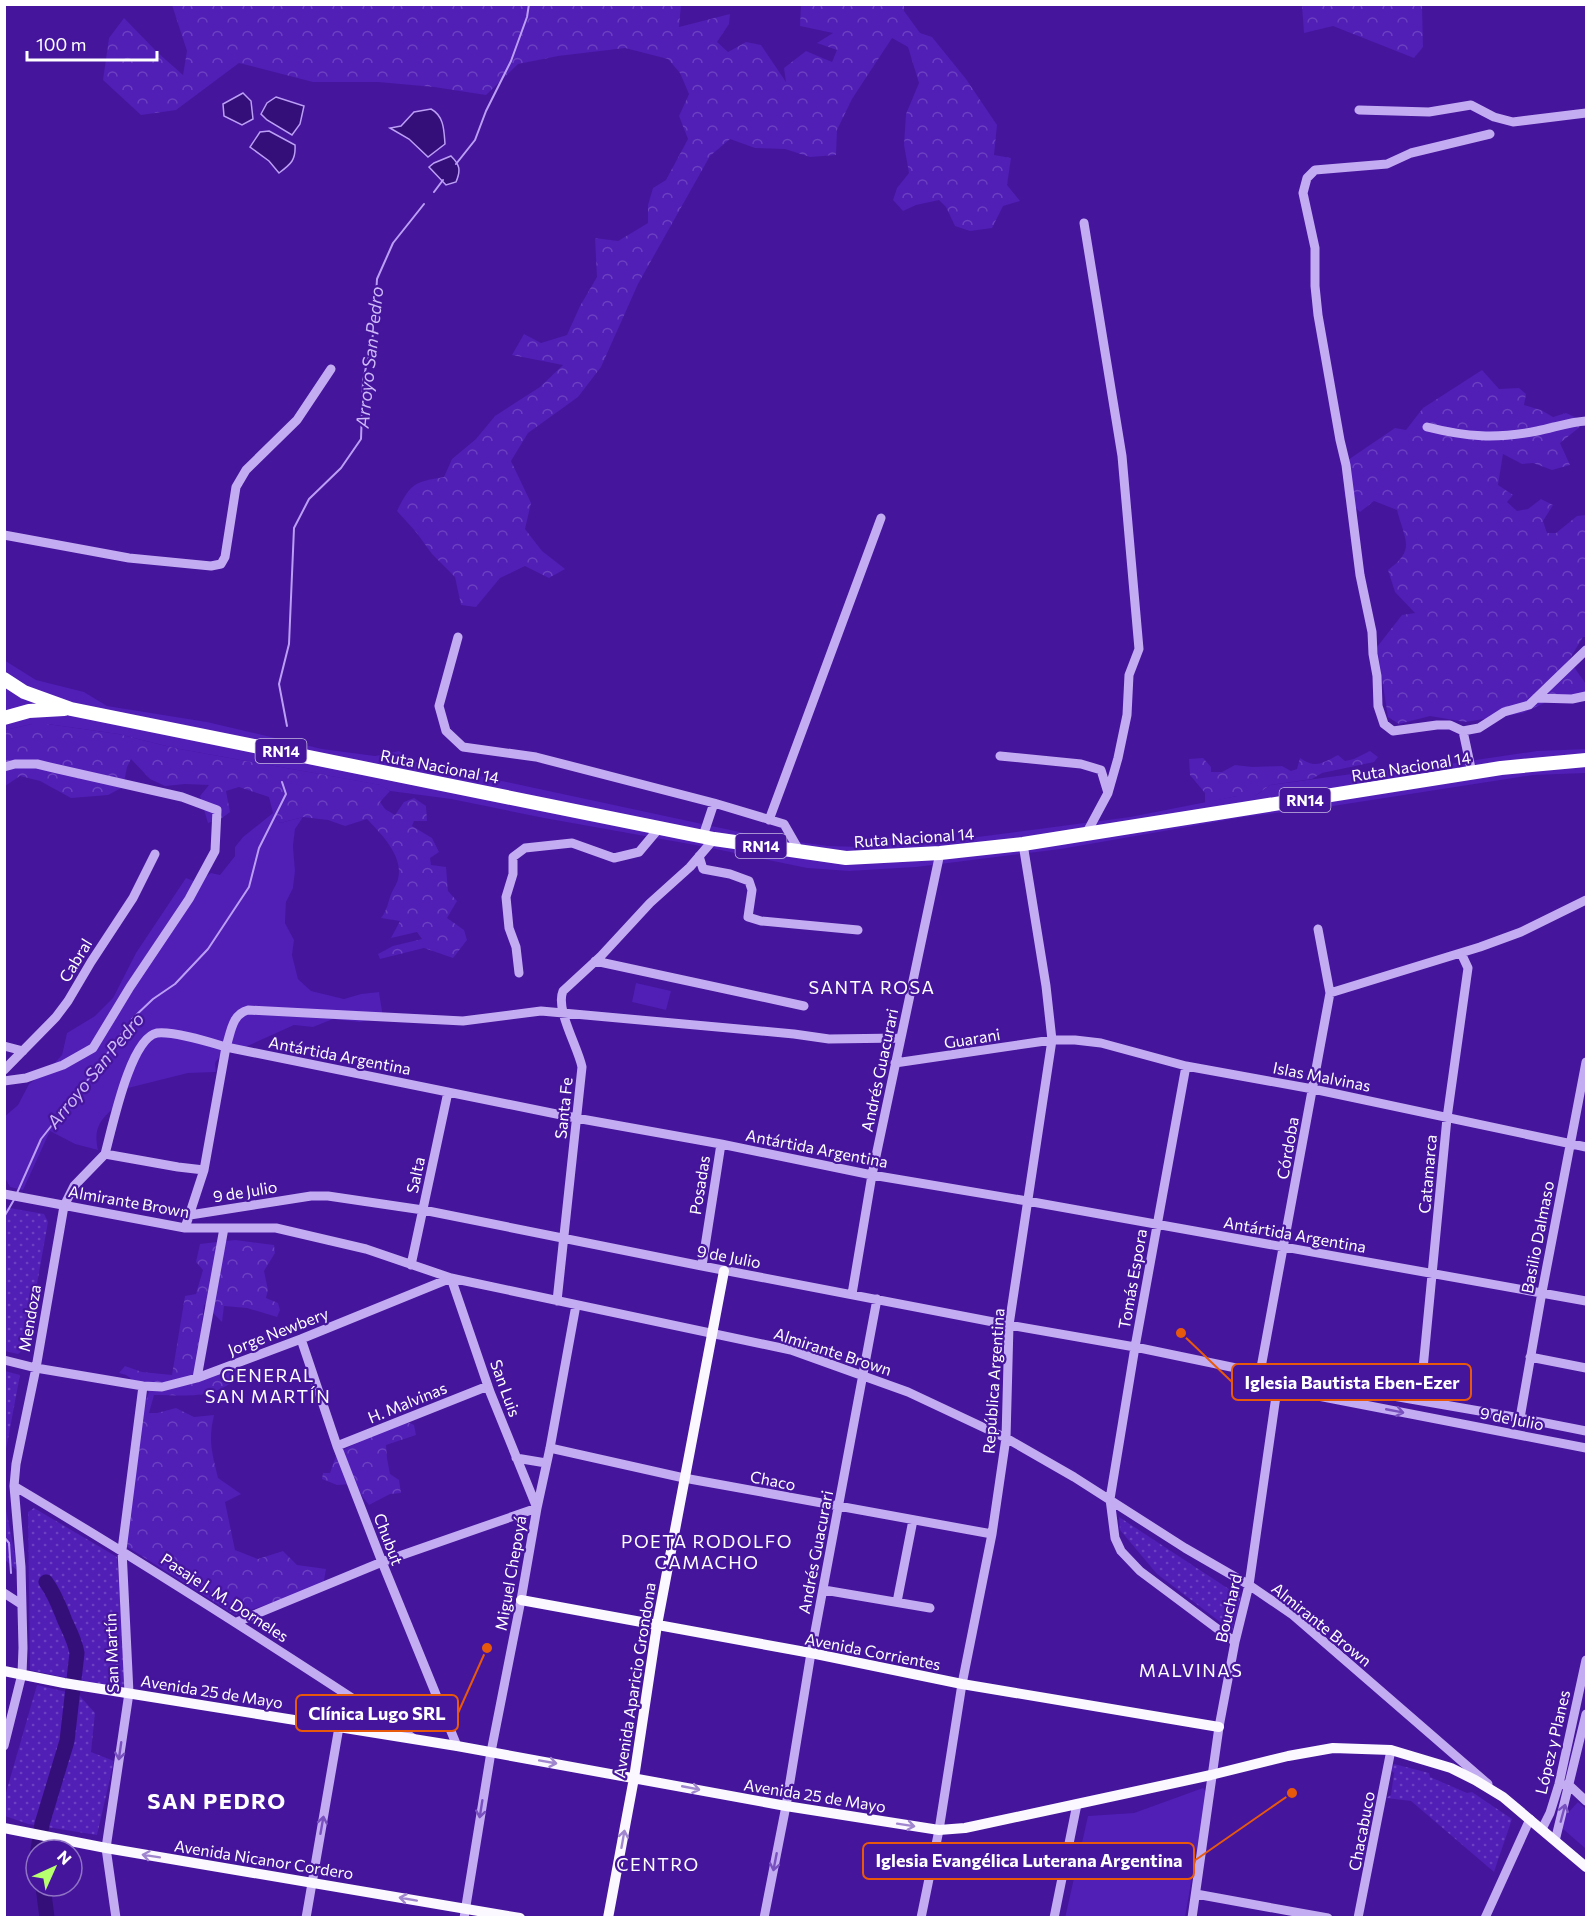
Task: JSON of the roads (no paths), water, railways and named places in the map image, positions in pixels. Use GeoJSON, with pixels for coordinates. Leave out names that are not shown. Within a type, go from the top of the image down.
{"type":"FeatureCollection","features":[{"type":"Feature","properties":{"kind":"highway","name":"Ruta Nacional 14"},"geometry":{"type":"LineString","coordinates":[[4,679],[24,692],[71,709],[709,838],[846,858],[940,853],[1023,844],[1472,773],[1587,760]]}},
{"type":"Feature","properties":{"kind":"highway","name":"Ruta Nacional 14"},"geometry":{"type":"LineString","coordinates":[[4,718],[29,711],[71,709]]}},
{"type":"Feature","properties":{"kind":"main road","name":"Avenida Aparicio Grondona"},"geometry":{"type":"LineString","coordinates":[[608,1917],[634,1778],[657,1625],[724,1270]]}},
{"type":"Feature","properties":{"kind":"main road","name":"Avenida Corrientes"},"geometry":{"type":"LineString","coordinates":[[521,1600],[811,1653],[962,1684],[1219,1727]]}},
{"type":"Feature","properties":{"kind":"main road","name":"Avenida 25 de Mayo"},"geometry":{"type":"LineString","coordinates":[[4,1671],[81,1686],[457,1746],[786,1806],[939,1830],[965,1828],[1333,1748],[1391,1750],[1451,1768],[1503,1797],[1587,1867]]}},
{"type":"Feature","properties":{"kind":"main road","name":"Avenida Nicanor Cordero"},"geometry":{"type":"LineString","coordinates":[[4,1828],[106,1848],[312,1882],[465,1913],[519,1917]]}},
{"type":"Feature","properties":{"kind":"street"},"geometry":{"type":"LineString","coordinates":[[1359,110],[1429,112],[1471,105],[1494,117],[1514,122],[1587,113]]}},
{"type":"Feature","properties":{"kind":"street"},"geometry":{"type":"LineString","coordinates":[[1490,134],[1411,153],[1387,164],[1315,170],[1307,178],[1304,193],[1315,248],[1318,315],[1346,465],[1360,575],[1372,632],[1378,706],[1384,724],[1394,731],[1437,725],[1450,725],[1463,731],[1479,728],[1504,712],[1529,705],[1587,650]]}},
{"type":"Feature","properties":{"kind":"street"},"geometry":{"type":"LineString","coordinates":[[1084,223],[1122,456],[1139,649],[1128,675],[1126,715],[1118,758],[1108,793],[1086,834]]}},
{"type":"Feature","properties":{"kind":"street"},"geometry":{"type":"LineString","coordinates":[[4,535],[129,558],[211,566],[221,564],[225,557],[236,487],[246,470],[297,420],[331,369]]}},
{"type":"Feature","properties":{"kind":"street"},"geometry":{"type":"LineString","coordinates":[[1427,427],[1457,435],[1492,437],[1587,421]]}},
{"type":"Feature","properties":{"kind":"street"},"geometry":{"type":"LineString","coordinates":[[769,820],[881,518]]}},
{"type":"Feature","properties":{"kind":"street"},"geometry":{"type":"LineString","coordinates":[[458,637],[439,706],[446,731],[463,747],[536,757],[714,803],[784,824],[800,852]]}},
{"type":"Feature","properties":{"kind":"street"},"geometry":{"type":"LineString","coordinates":[[1536,698],[1581,699],[1587,696]]}},
{"type":"Feature","properties":{"kind":"street"},"geometry":{"type":"LineString","coordinates":[[1463,731],[1472,773]]}},
{"type":"Feature","properties":{"kind":"street"},"geometry":{"type":"LineString","coordinates":[[1000,756],[1081,764],[1101,770],[1108,793]]}},
{"type":"Feature","properties":{"kind":"street"},"geometry":{"type":"LineString","coordinates":[[4,768],[15,764],[37,764],[182,797],[217,810],[214,851],[194,890],[93,1048],[63,1065],[26,1078],[4,1081]]}},
{"type":"Feature","properties":{"kind":"street"},"geometry":{"type":"LineString","coordinates":[[563,1014],[560,997],[563,991],[699,856],[709,838],[714,803]]}},
{"type":"Feature","properties":{"kind":"street"},"geometry":{"type":"LineString","coordinates":[[519,973],[516,946],[509,928],[506,897],[513,874],[513,857],[525,848],[572,843],[614,858],[639,852],[660,827]]}},
{"type":"Feature","properties":{"kind":"street","name":"República Argentina"},"geometry":{"type":"LineString","coordinates":[[921,1917],[939,1830],[962,1684],[992,1534],[1006,1438],[1009,1325],[1052,1040],[1046,986],[1023,844]]}},
{"type":"Feature","properties":{"kind":"street","name":"Andrés Guacurari"},"geometry":{"type":"LineString","coordinates":[[852,1294],[872,1175],[940,853]]}},
{"type":"Feature","properties":{"kind":"street","name":"Cabral"},"geometry":{"type":"LineString","coordinates":[[4,1070],[56,1017],[68,1001],[133,898],[155,854]]}},
{"type":"Feature","properties":{"kind":"street"},"geometry":{"type":"LineString","coordinates":[[699,856],[702,868],[749,881],[752,890],[748,916],[761,921],[858,930]]}},
{"type":"Feature","properties":{"kind":"street"},"geometry":{"type":"LineString","coordinates":[[1330,993],[1521,932],[1587,900]]}},
{"type":"Feature","properties":{"kind":"street","name":"Córdoba"},"geometry":{"type":"LineString","coordinates":[[1260,1373],[1330,993],[1318,929]]}},
{"type":"Feature","properties":{"kind":"street"},"geometry":{"type":"LineString","coordinates":[[1468,968],[1480,946]]}},
{"type":"Feature","properties":{"kind":"street"},"geometry":{"type":"LineString","coordinates":[[1461,953],[1468,968]]}},
{"type":"Feature","properties":{"kind":"street"},"geometry":{"type":"LineString","coordinates":[[595,961],[804,1006]]}},
{"type":"Feature","properties":{"kind":"street","name":"Catamarca"},"geometry":{"type":"LineString","coordinates":[[1420,1400],[1447,1118],[1468,968]]}},
{"type":"Feature","properties":{"kind":"street"},"geometry":{"type":"LineString","coordinates":[[185,1228],[204,1170],[226,1047],[235,1018],[240,1012],[248,1010],[463,1021],[541,1011],[829,1039],[901,1038]]}},
{"type":"Feature","properties":{"kind":"street","name":"Santa Fe"},"geometry":{"type":"LineString","coordinates":[[557,1301],[582,1067],[580,1055],[563,1014]]}},
{"type":"Feature","properties":{"kind":"street","name":"Antártida Argentina"},"geometry":{"type":"LineString","coordinates":[[105,1154],[130,1064],[146,1040],[154,1034],[164,1032],[226,1047],[576,1118],[721,1144],[872,1175],[1587,1301]]}},
{"type":"Feature","properties":{"kind":"street","name":"Guarani"},"geometry":{"type":"LineString","coordinates":[[895,1063],[1052,1040]]}},
{"type":"Feature","properties":{"kind":"street","name":"Islas Malvinas"},"geometry":{"type":"LineString","coordinates":[[1052,1040],[1101,1043],[1186,1066],[1313,1089],[1587,1147]]}},
{"type":"Feature","properties":{"kind":"street"},"geometry":{"type":"LineString","coordinates":[[4,1046],[22,1051]]}},
{"type":"Feature","properties":{"kind":"street","name":"Basilio Dalmaso"},"geometry":{"type":"LineString","coordinates":[[1520,1418],[1587,1062]]}},
{"type":"Feature","properties":{"kind":"street","name":"Tomás Espora"},"geometry":{"type":"LineString","coordinates":[[1186,1066],[1110,1499],[1115,1538],[1121,1551],[1140,1571],[1235,1642]]}},
{"type":"Feature","properties":{"kind":"street","name":"Salta"},"geometry":{"type":"LineString","coordinates":[[411,1265],[448,1092]]}},
{"type":"Feature","properties":{"kind":"street","name":"Posadas"},"geometry":{"type":"LineString","coordinates":[[702,1266],[721,1144]]}},
{"type":"Feature","properties":{"kind":"street"},"geometry":{"type":"LineString","coordinates":[[105,1154],[204,1170]]}},
{"type":"Feature","properties":{"kind":"street","name":"Mendoza"},"geometry":{"type":"LineString","coordinates":[[4,1746],[22,1674],[21,1567],[14,1486],[16,1464],[36,1368],[64,1206],[74,1186],[105,1154]]}},
{"type":"Feature","properties":{"kind":"street","name":"Almirante Brown"},"geometry":{"type":"LineString","coordinates":[[4,1194],[185,1228],[276,1228],[366,1249],[451,1278],[791,1350],[908,1392],[1006,1438],[1249,1585],[1293,1615],[1503,1797]]}},
{"type":"Feature","properties":{"kind":"street","name":"9 de Julio"},"geometry":{"type":"LineString","coordinates":[[190,1215],[311,1196],[328,1196],[423,1210],[1260,1373],[1587,1431]]}},
{"type":"Feature","properties":{"kind":"street"},"geometry":{"type":"LineString","coordinates":[[197,1378],[224,1228]]}},
{"type":"Feature","properties":{"kind":"street","name":"Jorge Newbery"},"geometry":{"type":"LineString","coordinates":[[4,1360],[36,1368],[143,1386],[162,1387],[197,1378],[301,1339],[451,1278]]}},
{"type":"Feature","properties":{"kind":"street","name":"San Luis"},"geometry":{"type":"LineString","coordinates":[[451,1278],[488,1386],[537,1508]]}},
{"type":"Feature","properties":{"kind":"street","name":"Andrés Guacurari"},"geometry":{"type":"LineString","coordinates":[[764,1917],[877,1299]]}},
{"type":"Feature","properties":{"kind":"street","name":"Miguel Chepoyá"},"geometry":{"type":"LineString","coordinates":[[465,1913],[491,1752],[576,1305]]}},
{"type":"Feature","properties":{"kind":"street","name":"Chubut"},"geometry":{"type":"LineString","coordinates":[[301,1339],[337,1446],[457,1746]]}},
{"type":"Feature","properties":{"kind":"street"},"geometry":{"type":"LineString","coordinates":[[1530,1357],[1587,1368]]}},
{"type":"Feature","properties":{"kind":"street","name":"9 de Julio"},"geometry":{"type":"LineString","coordinates":[[1260,1373],[1277,1388],[1587,1448]]}},
{"type":"Feature","properties":{"kind":"street","name":"Bouchard"},"geometry":{"type":"LineString","coordinates":[[1192,1917],[1211,1775],[1235,1642],[1249,1585],[1279,1376]]}},
{"type":"Feature","properties":{"kind":"street","name":"San Martín"},"geometry":{"type":"LineString","coordinates":[[116,1917],[106,1848],[129,1693],[122,1550],[143,1386]]}},
{"type":"Feature","properties":{"kind":"street","name":"H. Malvinas"},"geometry":{"type":"LineString","coordinates":[[337,1446],[488,1386]]}},
{"type":"Feature","properties":{"kind":"street","name":"Chaco"},"geometry":{"type":"LineString","coordinates":[[550,1448],[684,1478],[992,1534]]}},
{"type":"Feature","properties":{"kind":"street"},"geometry":{"type":"LineString","coordinates":[[516,1458],[546,1463]]}},
{"type":"Feature","properties":{"kind":"street","name":"Pasaje J. M. Dorneles"},"geometry":{"type":"LineString","coordinates":[[14,1486],[237,1622],[415,1740]]}},
{"type":"Feature","properties":{"kind":"street"},"geometry":{"type":"LineString","coordinates":[[237,1622],[382,1562],[537,1508]]}},
{"type":"Feature","properties":{"kind":"street"},"geometry":{"type":"LineString","coordinates":[[897,1602],[913,1520]]}},
{"type":"Feature","properties":{"kind":"street"},"geometry":{"type":"LineString","coordinates":[[824,1590],[930,1608]]}},
{"type":"Feature","properties":{"kind":"street"},"geometry":{"type":"LineString","coordinates":[[4,1593],[21,1604]]}},
{"type":"Feature","properties":{"kind":"street","name":"López y Planes"},"geometry":{"type":"LineString","coordinates":[[1542,1829],[1550,1813],[1559,1784],[1587,1660]]}},
{"type":"Feature","properties":{"kind":"street"},"geometry":{"type":"LineString","coordinates":[[1576,1706],[1587,1708]]}},
{"type":"Feature","properties":{"kind":"street","name":"López y Planes"},"geometry":{"type":"LineString","coordinates":[[1555,1841],[1587,1714]]}},
{"type":"Feature","properties":{"kind":"street"},"geometry":{"type":"LineString","coordinates":[[306,1917],[339,1727]]}},
{"type":"Feature","properties":{"kind":"street","name":"Chacabuco"},"geometry":{"type":"LineString","coordinates":[[1358,1917],[1391,1750]]}},
{"type":"Feature","properties":{"kind":"street"},"geometry":{"type":"LineString","coordinates":[[1559,1784],[1570,1786],[1587,1801]]}},
{"type":"Feature","properties":{"kind":"street"},"geometry":{"type":"LineString","coordinates":[[1054,1917],[1077,1804]]}},
{"type":"Feature","properties":{"kind":"street"},"geometry":{"type":"LineString","coordinates":[[1485,1917],[1530,1819]]}},
{"type":"Feature","properties":{"kind":"street"},"geometry":{"type":"LineString","coordinates":[[1196,1894],[1328,1917]]}},
{"type":"Feature","properties":{"kind":"waterway","name":"Arroyo San Pedro"},"geometry":{"type":"LineString","coordinates":[[456,164],[475,140],[486,111],[511,61],[527,17],[529,4]]}},
{"type":"Feature","properties":{"kind":"waterway","name":"Arroyo San Pedro"},"geometry":{"type":"LineString","coordinates":[[434,192],[443,180]]}},
{"type":"Feature","properties":{"kind":"waterway","name":"Arroyo San Pedro"},"geometry":{"type":"LineString","coordinates":[[287,726],[279,684],[289,644],[294,528],[309,499],[341,468],[361,439],[363,381],[374,330],[377,279],[393,243],[424,204]]}},
{"type":"Feature","properties":{"kind":"waterway","name":"Arroyo San Pedro"},"geometry":{"type":"LineString","coordinates":[[17,1193],[41,1139],[133,1018],[153,999],[175,984],[208,949],[249,887],[259,848],[286,794],[282,782]]}},
{"type":"Feature","properties":{"kind":"waterway","name":"Arroyo San Pedro"},"geometry":{"type":"LineString","coordinates":[[4,1217],[15,1198]]}},
{"type":"Feature","properties":{"kind":"waterway","name":"Arroyo San Pedro"},"geometry":{"type":"LineString","coordinates":[[4,1537],[9,1543],[11,1573]]}},
{"type":"Feature","properties":{"kind":"waterway","name":"Arroyo San Pedro"},"geometry":{"type":"LineString","coordinates":[[40,1838],[67,1741],[77,1653],[57,1601],[46,1582]]}},
{"type":"Feature","properties":{"kind":"waterway","name":"Arroyo San Pedro"},"geometry":{"type":"LineString","coordinates":[[44,1898],[47,1918]]}},
{"type":"Feature","properties":{"kind":"place","name":"Iglesia Bautista Eben-Ezer"},"geometry":{"type":"Point","coordinates":[1181,1333]}},
{"type":"Feature","properties":{"kind":"place","name":"Clínica Lugo SRL"},"geometry":{"type":"Point","coordinates":[487,1648]}},
{"type":"Feature","properties":{"kind":"place","name":"Iglesia Evangélica Luterana Argentina"},"geometry":{"type":"Point","coordinates":[1292,1793]}},
{"type":"Feature","properties":{"kind":"district","name":"SANTA ROSA"},"geometry":{"type":"Point","coordinates":[872,987]}},
{"type":"Feature","properties":{"kind":"district","name":"GENERAL SAN MARTÍN"},"geometry":{"type":"Point","coordinates":[268,1385]}},
{"type":"Feature","properties":{"kind":"district","name":"POETA RODOLFO CAMACHO"},"geometry":{"type":"Point","coordinates":[707,1551]}},
{"type":"Feature","properties":{"kind":"district","name":"MALVINAS"},"geometry":{"type":"Point","coordinates":[1191,1670]}},
{"type":"Feature","properties":{"kind":"district","name":"SAN PEDRO"},"geometry":{"type":"Point","coordinates":[217,1800]}},
{"type":"Feature","properties":{"kind":"district","name":"CENTRO"},"geometry":{"type":"Point","coordinates":[658,1864]}}]}
